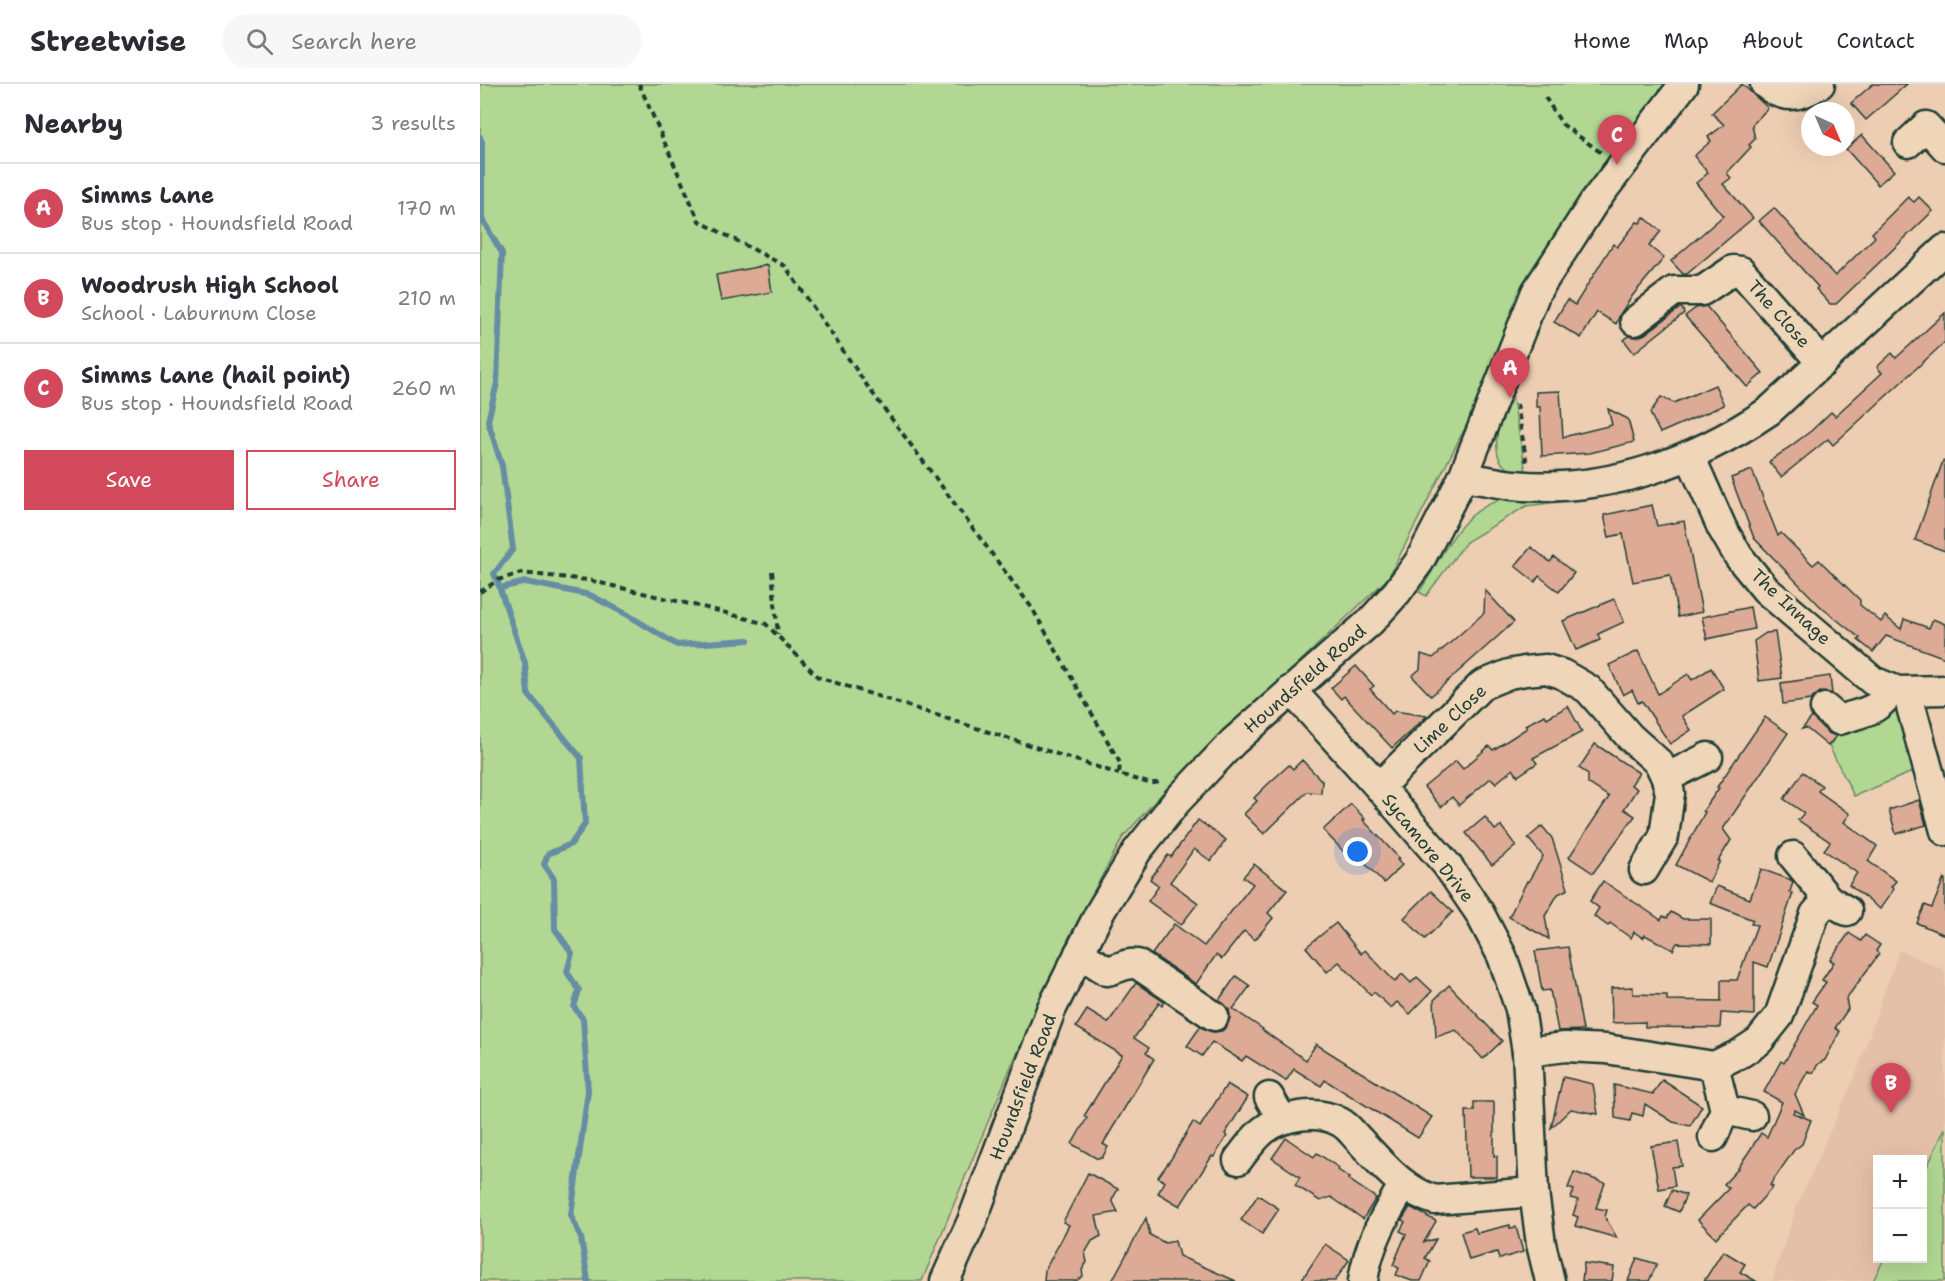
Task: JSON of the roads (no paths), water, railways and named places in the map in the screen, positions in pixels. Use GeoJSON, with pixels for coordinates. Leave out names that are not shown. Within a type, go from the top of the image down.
{"type":"FeatureCollection","features":[{"type":"Feature","properties":{"kind":"street","name":"Houndsfield Road"},"geometry":{"type":"LineString","coordinates":[[945,1281],[972,1221],[1051,1010],[1100,912],[1137,852],[1177,801],[1233,742],[1371,621],[1397,592],[1419,562],[1463,477],[1536,292],[1593,202],[1684,84]]}},
{"type":"Feature","properties":{"kind":"street"},"geometry":{"type":"LineString","coordinates":[[1765,84],[1784,96],[1807,93],[1820,84]]}},
{"type":"Feature","properties":{"kind":"street"},"geometry":{"type":"LineString","coordinates":[[1908,143],[1926,126],[1945,147]]}},
{"type":"Feature","properties":{"kind":"street"},"geometry":{"type":"LineString","coordinates":[[1463,477],[1513,485],[1570,486],[1628,476],[1659,468],[1690,456],[1737,433],[1769,411],[1945,249]]}},
{"type":"Feature","properties":{"kind":"street","name":"The Close"},"geometry":{"type":"LineString","coordinates":[[1635,321],[1674,291],[1702,291],[1733,270],[1741,271],[1822,363]]}},
{"type":"Feature","properties":{"kind":"street","name":"The Innage"},"geometry":{"type":"LineString","coordinates":[[1690,456],[1728,538],[1739,557],[1766,590],[1873,681],[1899,690]]}},
{"type":"Feature","properties":{"kind":"street","name":"Lime Close"},"geometry":{"type":"LineString","coordinates":[[1379,787],[1482,685],[1509,674],[1546,669],[1562,674],[1588,689],[1630,737],[1659,763],[1666,778]]}},
{"type":"Feature","properties":{"kind":"street","name":"Sycamore Drive"},"geometry":{"type":"LineString","coordinates":[[1291,690],[1447,865],[1479,912],[1502,956],[1520,1009],[1527,1052],[1534,1192],[1541,1244],[1550,1281]]}},
{"type":"Feature","properties":{"kind":"street"},"geometry":{"type":"LineString","coordinates":[[1899,690],[1945,831]]}},
{"type":"Feature","properties":{"kind":"street"},"geometry":{"type":"LineString","coordinates":[[1825,708],[1839,720],[1875,708],[1899,690],[1945,690]]}},
{"type":"Feature","properties":{"kind":"street"},"geometry":{"type":"LineString","coordinates":[[1644,870],[1664,836],[1670,793],[1666,778],[1708,757]]}},
{"type":"Feature","properties":{"kind":"street"},"geometry":{"type":"LineString","coordinates":[[1527,1052],[1565,1047],[1605,1049],[1714,1066],[1759,1041],[1779,1016],[1815,914],[1838,905],[1793,856]]}},
{"type":"Feature","properties":{"kind":"street"},"geometry":{"type":"LineString","coordinates":[[1079,953],[1107,971],[1119,969],[1130,963],[1137,964],[1214,1016]]}},
{"type":"Feature","properties":{"kind":"street"},"geometry":{"type":"LineString","coordinates":[[1713,1137],[1738,1113],[1714,1066]]}},
{"type":"Feature","properties":{"kind":"street"},"geometry":{"type":"LineString","coordinates":[[1238,1160],[1276,1108],[1314,1114],[1341,1122],[1404,1184],[1420,1196],[1435,1200],[1534,1192]]}},
{"type":"Feature","properties":{"kind":"street"},"geometry":{"type":"LineString","coordinates":[[1363,1281],[1366,1260],[1385,1215],[1404,1184]]}},
{"type":"Feature","properties":{"kind":"waterway"},"geometry":{"type":"LineString","coordinates":[[480,137],[482,142],[482,219],[502,253],[497,383],[488,421],[502,466],[513,549],[494,574],[496,579]]}},
{"type":"Feature","properties":{"kind":"waterway"},"geometry":{"type":"LineString","coordinates":[[500,588],[526,582],[590,595],[677,645],[748,640]]}},
{"type":"Feature","properties":{"kind":"waterway"},"geometry":{"type":"LineString","coordinates":[[498,583],[525,663],[528,694],[581,758],[585,824],[571,844],[548,854],[544,864],[554,879],[555,929],[572,953],[567,972],[579,990],[574,1007],[583,1019],[588,1091],[571,1215],[581,1238],[588,1281]]}},
{"type":"Feature","properties":{"kind":"place","name":"Simms Lane (hail point)"},"geometry":{"type":"Point","coordinates":[1617,165]}},
{"type":"Feature","properties":{"kind":"place","name":"Simms Lane"},"geometry":{"type":"Point","coordinates":[1510,398]}},
{"type":"Feature","properties":{"kind":"place","name":"Woodrush High School"},"geometry":{"type":"Point","coordinates":[1891,1113]}}]}
